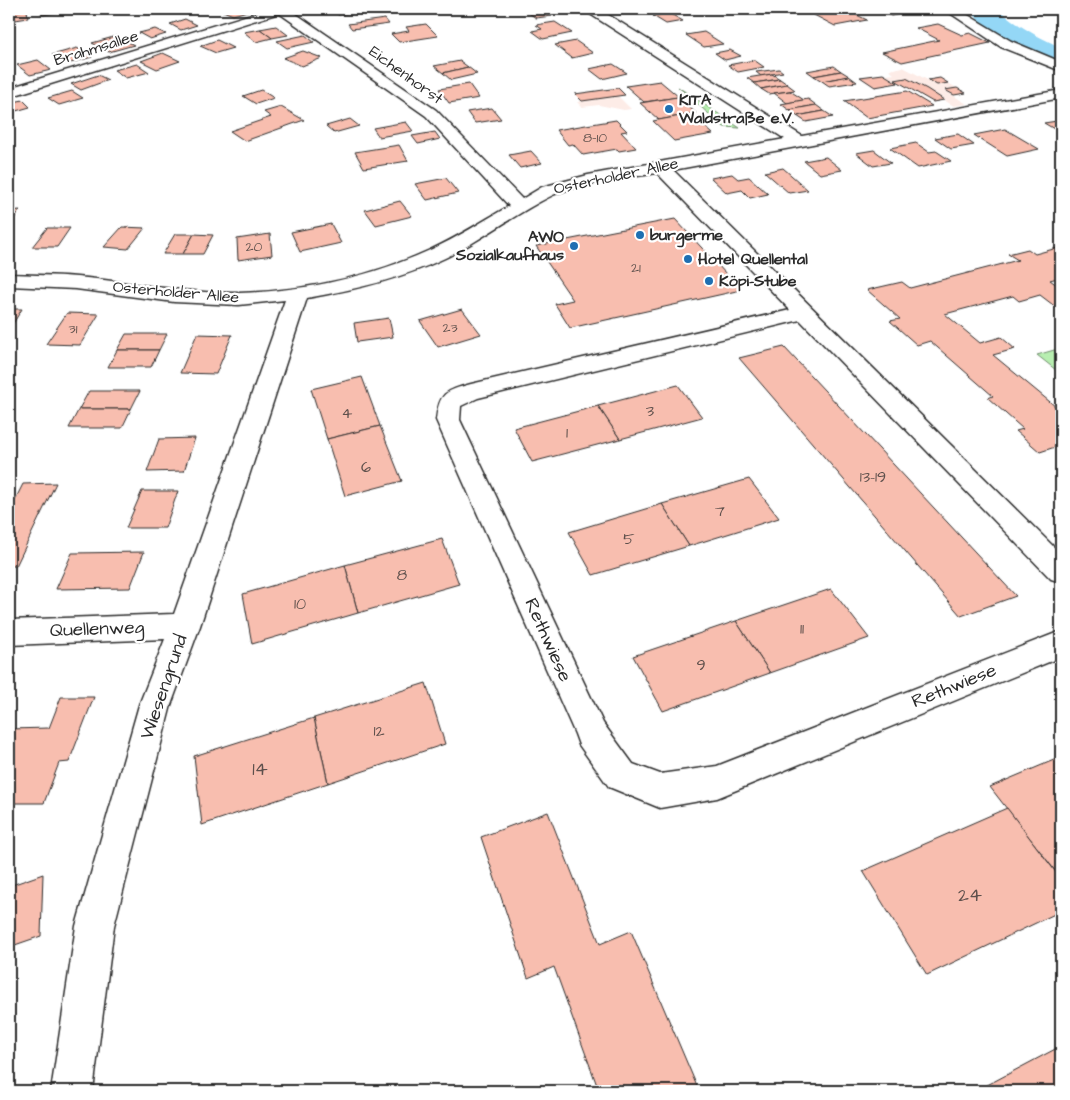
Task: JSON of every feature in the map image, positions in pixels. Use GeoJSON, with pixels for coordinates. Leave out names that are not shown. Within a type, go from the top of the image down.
{"type":"FeatureCollection","features":[{"type":"Feature","properties":{"kind":"street","name":"Brahmsallee"},"geometry":{"type":"LineString","coordinates":[[9,93],[280,9]]}},
{"type":"Feature","properties":{"kind":"street","name":"Eichenhorst"},"geometry":{"type":"LineString","coordinates":[[280,9],[432,112],[519,206]]}},
{"type":"Feature","properties":{"kind":"street"},"geometry":{"type":"LineString","coordinates":[[591,9],[799,141]]}},
{"type":"Feature","properties":{"kind":"street"},"geometry":{"type":"LineString","coordinates":[[950,9],[1006,44],[1061,67]]}},
{"type":"Feature","properties":{"kind":"street","name":"Osterholder Allee"},"geometry":{"type":"LineString","coordinates":[[9,280],[76,283],[174,296],[239,299],[298,293],[352,284],[399,270],[438,254],[548,191],[588,180],[1061,94]]}},
{"type":"Feature","properties":{"kind":"street"},"geometry":{"type":"LineString","coordinates":[[660,166],[1061,571]]}},
{"type":"Feature","properties":{"kind":"street","name":"Wiesengrund"},"geometry":{"type":"LineString","coordinates":[[72,1091],[95,926],[155,705],[185,626],[298,293]]}},
{"type":"Feature","properties":{"kind":"street","name":"Rethwiese"},"geometry":{"type":"LineString","coordinates":[[804,313],[471,392],[450,402],[448,420],[555,657],[591,734],[620,776],[660,791],[717,782],[1061,644]]}},
{"type":"Feature","properties":{"kind":"street","name":"Quellenweg"},"geometry":{"type":"LineString","coordinates":[[9,632],[185,626]]}},
{"type":"Feature","properties":{"kind":"shaded area"},"geometry":{"type":"Polygon","coordinates":[[[903,67],[937,85],[948,83],[957,88],[946,91],[967,104],[954,106],[906,78],[893,80],[886,75],[894,74],[889,70],[903,67]]]}},
{"type":"Feature","properties":{"kind":"shaded area"},"geometry":{"type":"Polygon","coordinates":[[[617,95],[631,109],[624,110],[599,105],[582,107],[577,102],[617,95]]]}},
{"type":"Feature","properties":{"kind":"green space"},"geometry":{"type":"Polygon","coordinates":[[[678,87],[740,128],[724,127],[678,87]]]}},
{"type":"Feature","properties":{"kind":"green space"},"geometry":{"type":"Polygon","coordinates":[[[1061,348],[1061,374],[1037,355],[1061,348]]]}},
{"type":"Feature","properties":{"kind":"building"},"geometry":{"type":"Polygon","coordinates":[[[37,9],[59,9],[61,12],[43,15],[37,9]]]}},
{"type":"Feature","properties":{"kind":"building"},"geometry":{"type":"Polygon","coordinates":[[[218,9],[248,9],[251,10],[233,15],[218,9]]]}},
{"type":"Feature","properties":{"kind":"building"},"geometry":{"type":"Polygon","coordinates":[[[332,9],[355,9],[358,12],[338,15],[332,9]]]}},
{"type":"Feature","properties":{"kind":"building"},"geometry":{"type":"Polygon","coordinates":[[[523,9],[542,9],[552,16],[536,18],[523,9]]]}},
{"type":"Feature","properties":{"kind":"building"},"geometry":{"type":"Polygon","coordinates":[[[845,9],[867,20],[835,26],[814,15],[845,9]]]}},
{"type":"Feature","properties":{"kind":"building"},"geometry":{"type":"Polygon","coordinates":[[[874,9],[912,9],[918,11],[891,16],[874,9]]]}},
{"type":"Feature","properties":{"kind":"building"},"geometry":{"type":"Polygon","coordinates":[[[27,10],[28,18],[9,21],[9,12],[27,10]]]}},
{"type":"Feature","properties":{"kind":"building"},"geometry":{"type":"Polygon","coordinates":[[[669,13],[683,21],[666,24],[653,16],[669,13]]]}},
{"type":"Feature","properties":{"kind":"building"},"geometry":{"type":"Polygon","coordinates":[[[185,19],[197,25],[181,30],[170,24],[185,19]]]}},
{"type":"Feature","properties":{"kind":"building"},"geometry":{"type":"Polygon","coordinates":[[[385,19],[389,24],[352,29],[348,24],[385,19]]]}},
{"type":"Feature","properties":{"kind":"building"},"geometry":{"type":"Polygon","coordinates":[[[555,22],[572,33],[543,39],[532,31],[542,29],[536,25],[555,22]]]}},
{"type":"Feature","properties":{"kind":"building"},"geometry":{"type":"Polygon","coordinates":[[[426,24],[438,36],[399,42],[391,34],[409,31],[406,27],[426,24]]]}},
{"type":"Feature","properties":{"kind":"building"},"geometry":{"type":"Polygon","coordinates":[[[938,24],[962,35],[970,33],[990,43],[902,62],[882,52],[939,40],[916,28],[938,24]]]}},
{"type":"Feature","properties":{"kind":"building"},"geometry":{"type":"Polygon","coordinates":[[[276,26],[288,35],[272,38],[260,29],[276,26]]]}},
{"type":"Feature","properties":{"kind":"building"},"geometry":{"type":"Polygon","coordinates":[[[155,29],[166,34],[150,39],[139,33],[155,29]]]}},
{"type":"Feature","properties":{"kind":"building"},"geometry":{"type":"Polygon","coordinates":[[[260,29],[272,38],[256,42],[244,32],[260,29]]]}},
{"type":"Feature","properties":{"kind":"building"},"geometry":{"type":"Polygon","coordinates":[[[704,32],[723,44],[704,47],[686,35],[704,32]]]}},
{"type":"Feature","properties":{"kind":"building"},"geometry":{"type":"Polygon","coordinates":[[[305,35],[314,42],[287,48],[277,41],[305,35]]]}},
{"type":"Feature","properties":{"kind":"building"},"geometry":{"type":"Polygon","coordinates":[[[117,36],[134,45],[109,52],[92,43],[117,36]]]}},
{"type":"Feature","properties":{"kind":"building"},"geometry":{"type":"Polygon","coordinates":[[[217,40],[233,48],[216,53],[200,46],[217,40]]]}},
{"type":"Feature","properties":{"kind":"building"},"geometry":{"type":"Polygon","coordinates":[[[576,41],[593,53],[572,58],[555,45],[576,41]]]}},
{"type":"Feature","properties":{"kind":"building"},"geometry":{"type":"Polygon","coordinates":[[[77,48],[92,57],[67,64],[52,55],[77,48]]]}},
{"type":"Feature","properties":{"kind":"building"},"geometry":{"type":"Polygon","coordinates":[[[730,50],[741,56],[725,60],[715,53],[730,50]]]}},
{"type":"Feature","properties":{"kind":"building"},"geometry":{"type":"Polygon","coordinates":[[[303,51],[322,58],[302,66],[283,58],[303,51]]]}},
{"type":"Feature","properties":{"kind":"building"},"geometry":{"type":"Polygon","coordinates":[[[163,53],[180,61],[157,69],[141,61],[163,53]]]}},
{"type":"Feature","properties":{"kind":"building"},"geometry":{"type":"Polygon","coordinates":[[[38,60],[51,70],[30,75],[17,65],[38,60]]]}},
{"type":"Feature","properties":{"kind":"building"},"geometry":{"type":"Polygon","coordinates":[[[754,60],[764,67],[738,72],[728,65],[754,60]]]}},
{"type":"Feature","properties":{"kind":"building"},"geometry":{"type":"Polygon","coordinates":[[[460,61],[468,67],[443,73],[434,66],[460,61]]]}},
{"type":"Feature","properties":{"kind":"building"},"geometry":{"type":"Polygon","coordinates":[[[137,64],[149,72],[126,78],[114,70],[137,64]]]}},
{"type":"Feature","properties":{"kind":"building"},"geometry":{"type":"Polygon","coordinates":[[[613,64],[627,73],[602,79],[589,69],[613,64]]]}},
{"type":"Feature","properties":{"kind":"building"},"geometry":{"type":"Polygon","coordinates":[[[834,66],[841,71],[814,76],[807,71],[834,66]]]}},
{"type":"Feature","properties":{"kind":"building"},"geometry":{"type":"Polygon","coordinates":[[[468,67],[477,74],[451,80],[443,73],[468,67]]]}},
{"type":"Feature","properties":{"kind":"building"},"geometry":{"type":"Polygon","coordinates":[[[779,69],[783,72],[761,76],[756,72],[779,69]]]}},
{"type":"Feature","properties":{"kind":"building"},"geometry":{"type":"Polygon","coordinates":[[[841,71],[849,76],[822,81],[814,76],[841,71]]]}},
{"type":"Feature","properties":{"kind":"building"},"geometry":{"type":"Polygon","coordinates":[[[772,74],[780,79],[754,83],[747,78],[772,74]]]}},
{"type":"Feature","properties":{"kind":"building"},"geometry":{"type":"Polygon","coordinates":[[[883,74],[898,83],[875,87],[860,77],[883,74]]]}},
{"type":"Feature","properties":{"kind":"building"},"geometry":{"type":"Polygon","coordinates":[[[98,75],[108,80],[81,90],[71,84],[98,75]]]}},
{"type":"Feature","properties":{"kind":"building"},"geometry":{"type":"Polygon","coordinates":[[[849,76],[857,82],[829,86],[822,81],[849,76]]]}},
{"type":"Feature","properties":{"kind":"building"},"geometry":{"type":"Polygon","coordinates":[[[906,78],[944,100],[933,102],[895,80],[906,78]]]}},
{"type":"Feature","properties":{"kind":"building"},"geometry":{"type":"Polygon","coordinates":[[[940,78],[948,83],[937,85],[928,80],[940,78]]]}},
{"type":"Feature","properties":{"kind":"building"},"geometry":{"type":"Polygon","coordinates":[[[780,79],[787,84],[761,89],[754,83],[780,79]]]}},
{"type":"Feature","properties":{"kind":"building"},"geometry":{"type":"Polygon","coordinates":[[[660,81],[679,97],[644,102],[626,86],[660,81]]]}},
{"type":"Feature","properties":{"kind":"building"},"geometry":{"type":"Polygon","coordinates":[[[469,84],[479,98],[449,103],[439,89],[469,84]]]}},
{"type":"Feature","properties":{"kind":"building"},"geometry":{"type":"Polygon","coordinates":[[[787,84],[795,90],[769,94],[761,89],[787,84]]]}},
{"type":"Feature","properties":{"kind":"building"},"geometry":{"type":"Polygon","coordinates":[[[618,88],[625,95],[582,101],[575,94],[618,88]]]}},
{"type":"Feature","properties":{"kind":"building"},"geometry":{"type":"Polygon","coordinates":[[[957,88],[966,93],[954,95],[945,90],[957,88]]]}},
{"type":"Feature","properties":{"kind":"building"},"geometry":{"type":"Polygon","coordinates":[[[261,90],[274,98],[256,104],[243,96],[261,90]]]}},
{"type":"Feature","properties":{"kind":"building"},"geometry":{"type":"Polygon","coordinates":[[[72,91],[83,98],[59,105],[48,98],[72,91]]]}},
{"type":"Feature","properties":{"kind":"building"},"geometry":{"type":"Polygon","coordinates":[[[790,91],[804,100],[787,103],[774,93],[790,91]]]}},
{"type":"Feature","properties":{"kind":"building"},"geometry":{"type":"Polygon","coordinates":[[[907,91],[932,106],[867,118],[844,101],[907,91]]]}},
{"type":"Feature","properties":{"kind":"building","name":"KITA Waldstraße e.V."},"geometry":{"type":"Polygon","coordinates":[[[677,97],[696,113],[659,120],[640,103],[677,97]]]}},
{"type":"Feature","properties":{"kind":"building"},"geometry":{"type":"Polygon","coordinates":[[[808,99],[816,105],[789,110],[781,104],[808,99]]]}},
{"type":"Feature","properties":{"kind":"building"},"geometry":{"type":"Polygon","coordinates":[[[23,100],[30,107],[9,113],[9,103],[23,100]]]}},
{"type":"Feature","properties":{"kind":"building"},"geometry":{"type":"Polygon","coordinates":[[[816,105],[824,111],[797,116],[789,110],[816,105]]]}},
{"type":"Feature","properties":{"kind":"building"},"geometry":{"type":"Polygon","coordinates":[[[281,107],[304,120],[245,141],[230,131],[271,117],[264,112],[281,107]]]}},
{"type":"Feature","properties":{"kind":"building"},"geometry":{"type":"Polygon","coordinates":[[[492,108],[501,119],[475,123],[467,112],[492,108]]]}},
{"type":"Feature","properties":{"kind":"building"},"geometry":{"type":"Polygon","coordinates":[[[824,111],[833,117],[806,122],[797,116],[824,111]]]}},
{"type":"Feature","properties":{"kind":"building"},"geometry":{"type":"Polygon","coordinates":[[[691,114],[713,134],[674,141],[653,121],[691,114]]]}},
{"type":"Feature","properties":{"kind":"building"},"geometry":{"type":"Polygon","coordinates":[[[350,119],[359,126],[334,133],[326,126],[350,119]]]}},
{"type":"Feature","properties":{"kind":"building"},"geometry":{"type":"Polygon","coordinates":[[[616,120],[627,131],[621,132],[636,148],[583,155],[573,144],[568,145],[556,130],[616,120]]]}},
{"type":"Feature","properties":{"kind":"building"},"geometry":{"type":"Polygon","coordinates":[[[1057,121],[1061,123],[1061,133],[1044,123],[1057,121]]]}},
{"type":"Feature","properties":{"kind":"building"},"geometry":{"type":"Polygon","coordinates":[[[406,122],[413,131],[379,137],[373,128],[406,122]]]}},
{"type":"Feature","properties":{"kind":"building"},"geometry":{"type":"Polygon","coordinates":[[[1005,129],[1039,149],[1007,156],[974,135],[1005,129]]]}},
{"type":"Feature","properties":{"kind":"building"},"geometry":{"type":"Polygon","coordinates":[[[435,132],[440,139],[418,144],[412,136],[435,132]]]}},
{"type":"Feature","properties":{"kind":"building"},"geometry":{"type":"Polygon","coordinates":[[[958,134],[974,145],[951,149],[935,138],[958,134]]]}},
{"type":"Feature","properties":{"kind":"building"},"geometry":{"type":"Polygon","coordinates":[[[916,143],[929,152],[936,151],[951,161],[918,168],[890,148],[916,143]]]}},
{"type":"Feature","properties":{"kind":"building"},"geometry":{"type":"Polygon","coordinates":[[[399,145],[408,161],[364,168],[355,152],[399,145]]]}},
{"type":"Feature","properties":{"kind":"building"},"geometry":{"type":"Polygon","coordinates":[[[874,150],[891,163],[873,166],[856,153],[874,150]]]}},
{"type":"Feature","properties":{"kind":"building"},"geometry":{"type":"Polygon","coordinates":[[[531,151],[542,163],[520,168],[509,155],[531,151]]]}},
{"type":"Feature","properties":{"kind":"building"},"geometry":{"type":"Polygon","coordinates":[[[826,157],[842,170],[820,174],[804,161],[826,157]]]}},
{"type":"Feature","properties":{"kind":"building"},"geometry":{"type":"Polygon","coordinates":[[[783,168],[808,190],[789,193],[765,172],[783,168]]]}},
{"type":"Feature","properties":{"kind":"building"},"geometry":{"type":"Polygon","coordinates":[[[732,174],[738,179],[749,177],[768,194],[750,198],[742,190],[727,193],[711,178],[732,174]]]}},
{"type":"Feature","properties":{"kind":"building"},"geometry":{"type":"Polygon","coordinates":[[[446,178],[458,193],[427,200],[415,184],[446,178]]]}},
{"type":"Feature","properties":{"kind":"building"},"geometry":{"type":"Polygon","coordinates":[[[400,201],[412,216],[376,225],[365,210],[400,201]]]}},
{"type":"Feature","properties":{"kind":"building"},"geometry":{"type":"Polygon","coordinates":[[[20,210],[9,226],[9,211],[20,210]]]}},
{"type":"Feature","properties":{"kind":"building"},"geometry":{"type":"Polygon","coordinates":[[[675,219],[741,290],[570,328],[555,304],[573,300],[536,246],[675,219]]]}},
{"type":"Feature","properties":{"kind":"building"},"geometry":{"type":"Polygon","coordinates":[[[331,224],[341,243],[300,252],[291,232],[331,224]]]}},
{"type":"Feature","properties":{"kind":"building"},"geometry":{"type":"Polygon","coordinates":[[[122,227],[145,228],[128,249],[104,247],[122,227]]]}},
{"type":"Feature","properties":{"kind":"building"},"geometry":{"type":"Polygon","coordinates":[[[47,228],[70,228],[57,247],[32,247],[47,228]]]}},
{"type":"Feature","properties":{"kind":"building"},"geometry":{"type":"Polygon","coordinates":[[[175,234],[194,234],[183,254],[163,254],[175,234]]]}},
{"type":"Feature","properties":{"kind":"building"},"geometry":{"type":"Polygon","coordinates":[[[194,234],[213,235],[203,254],[183,254],[194,234]]]}},
{"type":"Feature","properties":{"kind":"building"},"geometry":{"type":"Polygon","coordinates":[[[270,234],[272,255],[238,260],[237,239],[270,234]]]}},
{"type":"Feature","properties":{"kind":"building"},"geometry":{"type":"Polygon","coordinates":[[[1061,247],[1061,277],[1050,280],[1061,288],[1061,311],[1040,295],[1019,301],[1013,296],[945,314],[980,343],[1001,337],[1015,349],[993,355],[1061,411],[1061,445],[1040,452],[1016,431],[1023,429],[988,398],[993,396],[930,341],[917,345],[890,321],[900,319],[867,290],[902,282],[910,288],[1018,260],[1008,254],[1028,249],[1035,254],[1061,247]]]}},
{"type":"Feature","properties":{"kind":"building"},"geometry":{"type":"Polygon","coordinates":[[[9,309],[22,309],[9,330],[9,309]]]}},
{"type":"Feature","properties":{"kind":"building"},"geometry":{"type":"Polygon","coordinates":[[[462,309],[481,334],[438,347],[420,321],[462,309]]]}},
{"type":"Feature","properties":{"kind":"building"},"geometry":{"type":"Polygon","coordinates":[[[67,313],[99,314],[80,345],[46,344],[67,313]]]}},
{"type":"Feature","properties":{"kind":"building"},"geometry":{"type":"Polygon","coordinates":[[[389,318],[393,337],[357,342],[354,323],[389,318]]]}},
{"type":"Feature","properties":{"kind":"building"},"geometry":{"type":"Polygon","coordinates":[[[126,334],[167,334],[159,350],[117,350],[126,334]]]}},
{"type":"Feature","properties":{"kind":"building"},"geometry":{"type":"Polygon","coordinates":[[[197,334],[232,335],[216,374],[180,373],[197,334]]]}},
{"type":"Feature","properties":{"kind":"building"},"geometry":{"type":"Polygon","coordinates":[[[784,347],[1016,596],[961,616],[739,358],[784,347]]]}},
{"type":"Feature","properties":{"kind":"building"},"geometry":{"type":"Polygon","coordinates":[[[117,350],[159,350],[151,367],[108,367],[117,350]]]}},
{"type":"Feature","properties":{"kind":"building"},"geometry":{"type":"Polygon","coordinates":[[[362,377],[380,426],[327,439],[311,389],[362,377]]]}},
{"type":"Feature","properties":{"kind":"building"},"geometry":{"type":"Polygon","coordinates":[[[678,385],[702,417],[620,439],[598,406],[678,385]]]}},
{"type":"Feature","properties":{"kind":"building"},"geometry":{"type":"Polygon","coordinates":[[[89,391],[140,391],[131,409],[79,409],[89,391]]]}},
{"type":"Feature","properties":{"kind":"building"},"geometry":{"type":"Polygon","coordinates":[[[598,406],[620,439],[532,462],[514,428],[598,406]]]}},
{"type":"Feature","properties":{"kind":"building"},"geometry":{"type":"Polygon","coordinates":[[[79,409],[131,409],[122,428],[69,428],[79,409]]]}},
{"type":"Feature","properties":{"kind":"building"},"geometry":{"type":"Polygon","coordinates":[[[380,426],[402,481],[345,496],[327,439],[380,426]]]}},
{"type":"Feature","properties":{"kind":"building"},"geometry":{"type":"Polygon","coordinates":[[[195,438],[184,471],[147,472],[159,439],[195,438]]]}},
{"type":"Feature","properties":{"kind":"building"},"geometry":{"type":"Polygon","coordinates":[[[749,479],[779,518],[689,546],[662,504],[749,479]]]}},
{"type":"Feature","properties":{"kind":"building"},"geometry":{"type":"Polygon","coordinates":[[[56,483],[16,566],[9,566],[9,512],[23,484],[56,483]]]}},
{"type":"Feature","properties":{"kind":"building"},"geometry":{"type":"Polygon","coordinates":[[[142,491],[178,491],[165,528],[126,528],[142,491]]]}},
{"type":"Feature","properties":{"kind":"building"},"geometry":{"type":"Polygon","coordinates":[[[662,504],[689,546],[593,575],[569,532],[662,504]]]}},
{"type":"Feature","properties":{"kind":"building"},"geometry":{"type":"Polygon","coordinates":[[[442,539],[459,584],[358,613],[345,565],[442,539]]]}},
{"type":"Feature","properties":{"kind":"building"},"geometry":{"type":"Polygon","coordinates":[[[144,552],[130,588],[56,589],[72,553],[144,552]]]}},
{"type":"Feature","properties":{"kind":"building"},"geometry":{"type":"Polygon","coordinates":[[[345,565],[358,613],[252,644],[243,594],[345,565]]]}},
{"type":"Feature","properties":{"kind":"building"},"geometry":{"type":"Polygon","coordinates":[[[831,589],[869,638],[770,673],[736,621],[831,589]]]}},
{"type":"Feature","properties":{"kind":"building"},"geometry":{"type":"Polygon","coordinates":[[[736,621],[770,673],[663,711],[633,656],[736,621]]]}},
{"type":"Feature","properties":{"kind":"building"},"geometry":{"type":"Polygon","coordinates":[[[426,683],[445,744],[328,783],[314,718],[426,683]]]}},
{"type":"Feature","properties":{"kind":"building"},"geometry":{"type":"Polygon","coordinates":[[[61,697],[94,697],[69,762],[59,763],[44,803],[9,803],[9,729],[49,728],[61,697]]]}},
{"type":"Feature","properties":{"kind":"building"},"geometry":{"type":"Polygon","coordinates":[[[314,718],[328,783],[202,825],[194,756],[314,718]]]}},
{"type":"Feature","properties":{"kind":"building"},"geometry":{"type":"Polygon","coordinates":[[[1061,757],[1061,877],[1060,877],[990,787],[1061,757]]]}},
{"type":"Feature","properties":{"kind":"building"},"geometry":{"type":"Polygon","coordinates":[[[1007,808],[1061,879],[1061,911],[927,975],[863,871],[1007,808]]]}},
{"type":"Feature","properties":{"kind":"building"},"geometry":{"type":"Polygon","coordinates":[[[548,812],[600,944],[631,931],[699,1091],[599,1091],[554,967],[528,978],[481,837],[548,812]]]}},
{"type":"Feature","properties":{"kind":"building"},"geometry":{"type":"Polygon","coordinates":[[[43,874],[41,936],[9,947],[9,886],[43,874]]]}},
{"type":"Feature","properties":{"kind":"building"},"geometry":{"type":"Polygon","coordinates":[[[1061,1046],[1061,1091],[976,1091],[1061,1046]]]}},
{"type":"Feature","properties":{"kind":"waterway"},"geometry":{"type":"LineString","coordinates":[[983,9],[1006,30],[1029,44],[1061,57]]}},
{"type":"Feature","properties":{"kind":"place","name":"KITA Waldstraße e.V."},"geometry":{"type":"Point","coordinates":[669,109]}},
{"type":"Feature","properties":{"kind":"place","name":"burgerme"},"geometry":{"type":"Point","coordinates":[640,235]}},
{"type":"Feature","properties":{"kind":"place","name":"AWO Sozialkaufhaus"},"geometry":{"type":"Point","coordinates":[574,246]}},
{"type":"Feature","properties":{"kind":"place","name":"Hotel Quellental"},"geometry":{"type":"Point","coordinates":[688,259]}},
{"type":"Feature","properties":{"kind":"place","name":"Köpi-Stube"},"geometry":{"type":"Point","coordinates":[709,281]}}]}
